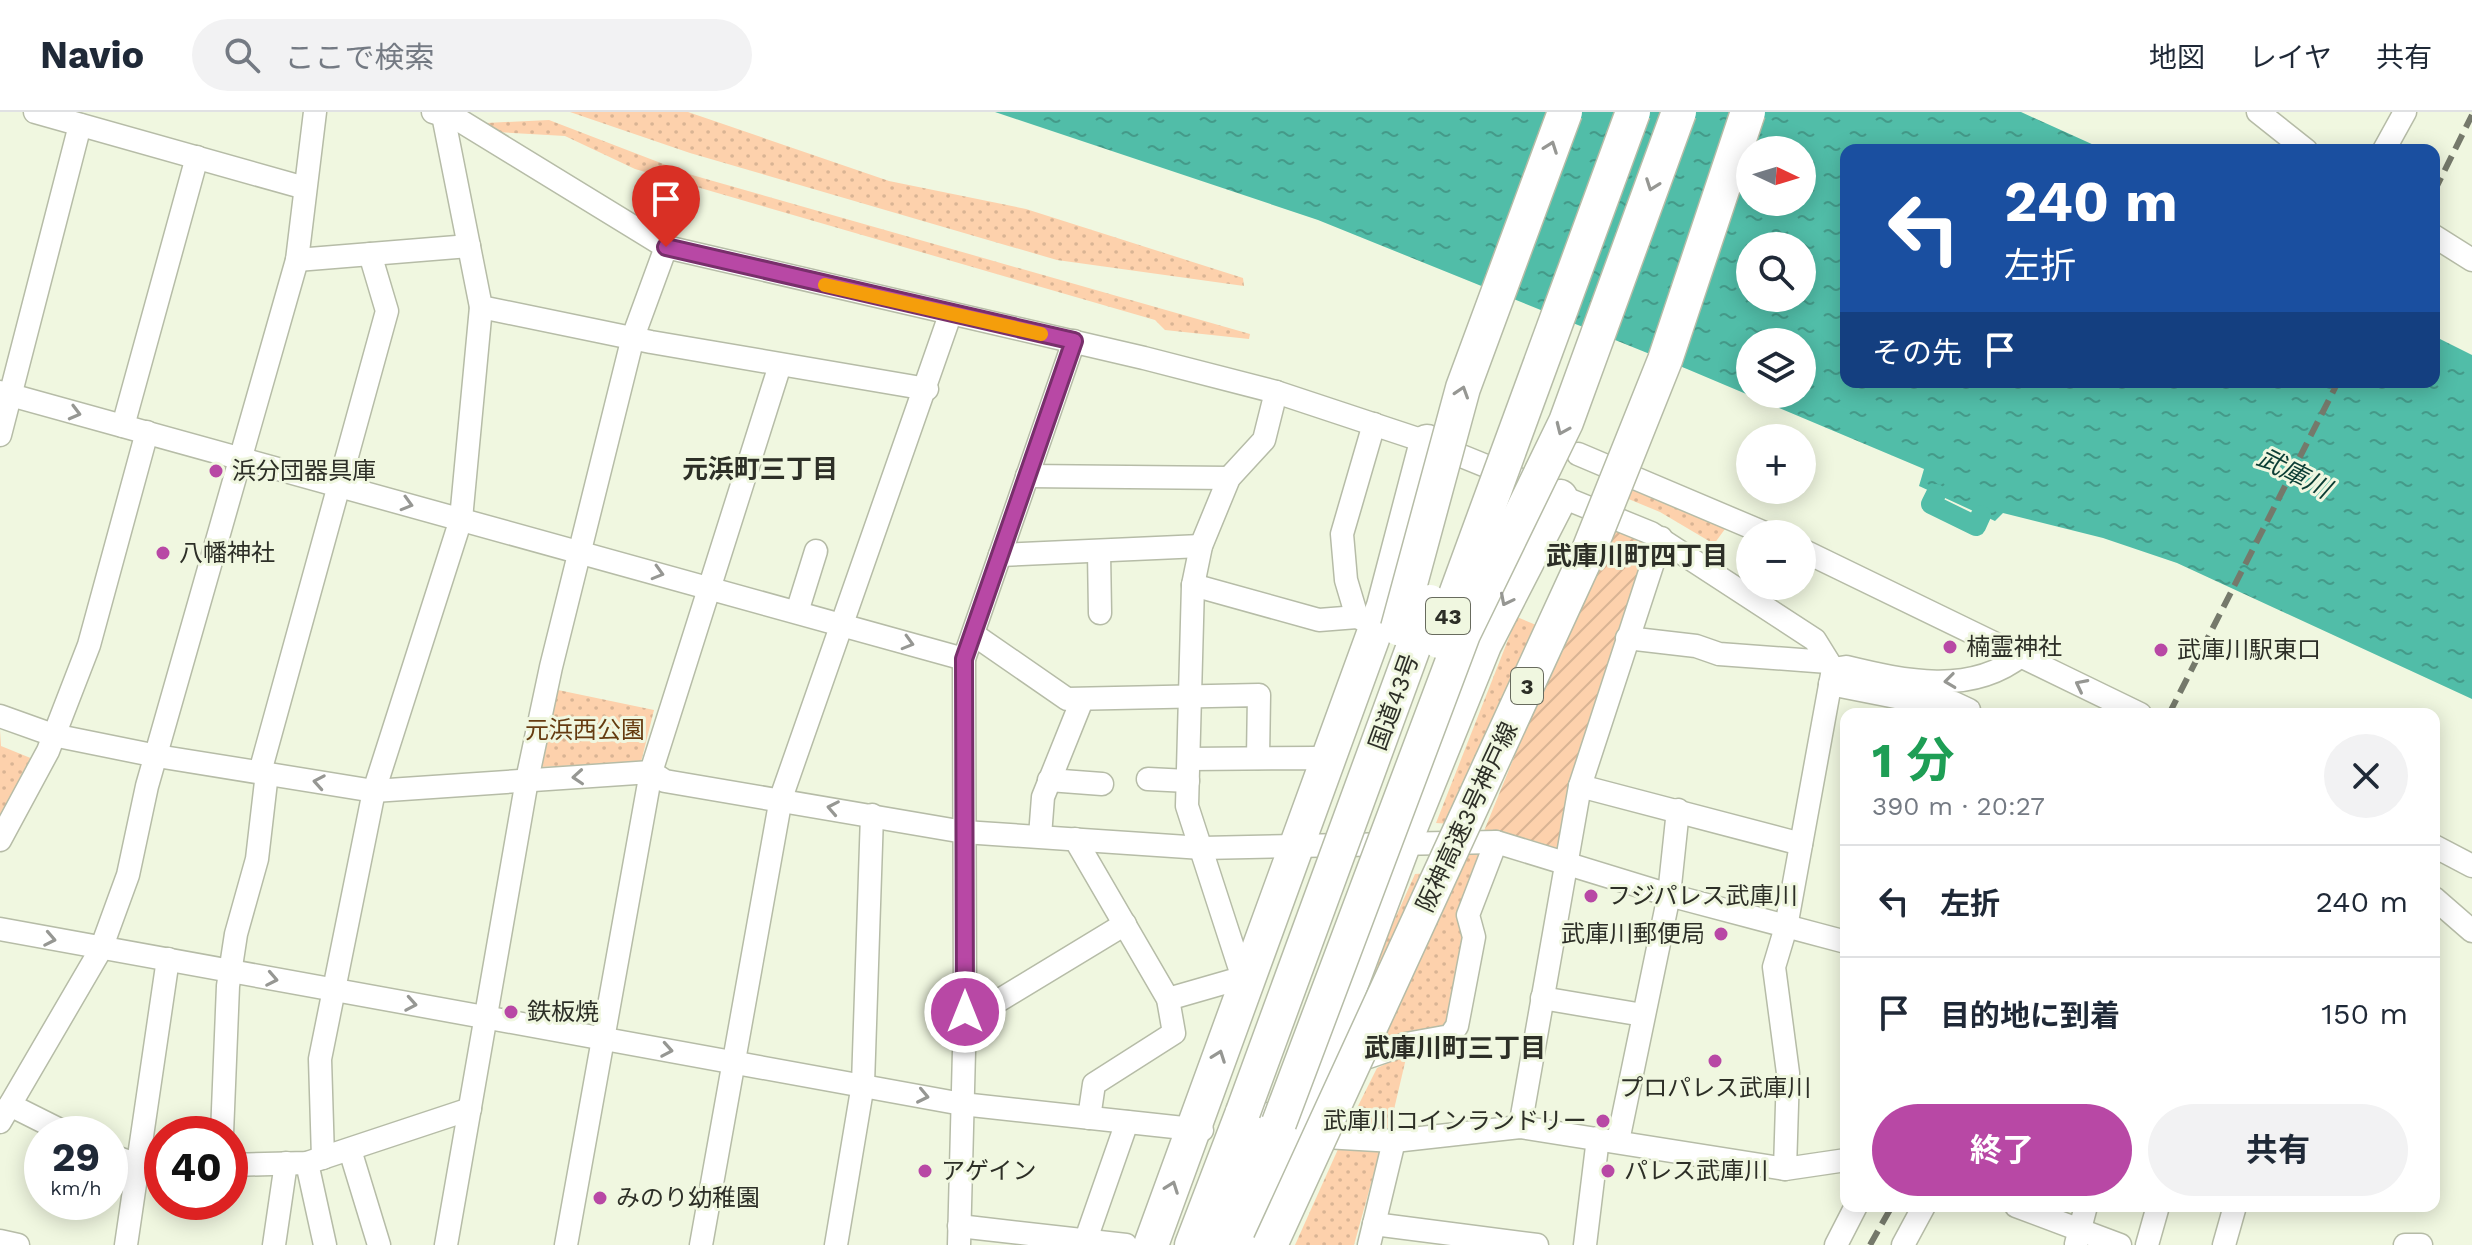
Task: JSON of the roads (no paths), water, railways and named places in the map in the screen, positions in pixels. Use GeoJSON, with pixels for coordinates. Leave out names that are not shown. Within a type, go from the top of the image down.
{"type":"FeatureCollection","features":[{"type":"Feature","properties":{"kind":"highway"},"geometry":{"type":"LineString","coordinates":[[1266,1122],[1268,986],[1408,600],[1463,388],[1565,112]]}},
{"type":"Feature","properties":{"kind":"highway","name":"国道43号"},"geometry":{"type":"LineString","coordinates":[[1266,1122],[1609,112]]}},
{"type":"Feature","properties":{"kind":"highway","name":"国道43号"},"geometry":{"type":"LineString","coordinates":[[1218,1242],[1266,1122],[1633,112]]}},
{"type":"Feature","properties":{"kind":"highway"},"geometry":{"type":"LineString","coordinates":[[1218,1242],[1463,634],[1566,422],[1679,112]]}},
{"type":"Feature","properties":{"kind":"highway","name":"阪神高速3号神戸線"},"geometry":{"type":"LineString","coordinates":[[1268,1245],[1589,550],[1665,360],[1746,112]]}},
{"type":"Feature","properties":{"kind":"highway"},"geometry":{"type":"LineString","coordinates":[[1151,1245],[1198,1129],[1248,976],[1326,762],[1367,621],[1419,479],[1427,442]]}},
{"type":"Feature","properties":{"kind":"highway"},"geometry":{"type":"LineString","coordinates":[[1266,1122],[1316,1074],[1403,845],[1484,645],[1560,497]]}},
{"type":"Feature","properties":{"kind":"street"},"geometry":{"type":"LineString","coordinates":[[35,112],[305,188]]}},
{"type":"Feature","properties":{"kind":"street"},"geometry":{"type":"LineString","coordinates":[[5,1114],[101,949],[128,875],[157,756],[297,260],[315,112]]}},
{"type":"Feature","properties":{"kind":"street"},"geometry":{"type":"LineString","coordinates":[[2258,112],[2298,144]]}},
{"type":"Feature","properties":{"kind":"street"},"geometry":{"type":"LineString","coordinates":[[2386,144],[2405,112]]}},
{"type":"Feature","properties":{"kind":"street"},"geometry":{"type":"LineString","coordinates":[[274,1245],[306,1162],[320,1059],[374,791],[461,519],[481,307],[438,114],[459,120],[666,247],[950,315],[1074,341],[1276,392],[1427,442],[1661,538],[1815,640],[1830,672],[1786,927],[1774,967],[1788,1073],[1785,1169]]}},
{"type":"Feature","properties":{"kind":"street"},"geometry":{"type":"LineString","coordinates":[[0,435],[5,394],[80,125]]}},
{"type":"Feature","properties":{"kind":"street"},"geometry":{"type":"LineString","coordinates":[[123,426],[197,157]]}},
{"type":"Feature","properties":{"kind":"street"},"geometry":{"type":"LineString","coordinates":[[2440,240],[2472,260]]}},
{"type":"Feature","properties":{"kind":"street"},"geometry":{"type":"LineString","coordinates":[[297,260],[469,246]]}},
{"type":"Feature","properties":{"kind":"street"},"geometry":{"type":"LineString","coordinates":[[446,1245],[527,780],[633,337],[666,247]]}},
{"type":"Feature","properties":{"kind":"street"},"geometry":{"type":"LineString","coordinates":[[223,1116],[231,971],[236,934],[257,859],[264,773],[387,311],[370,254]]}},
{"type":"Feature","properties":{"kind":"street"},"geometry":{"type":"LineString","coordinates":[[481,307],[780,365],[927,389]]}},
{"type":"Feature","properties":{"kind":"street"},"geometry":{"type":"LineString","coordinates":[[701,1245],[781,798],[927,389],[950,315]]}},
{"type":"Feature","properties":{"kind":"street"},"geometry":{"type":"LineString","coordinates":[[1074,341],[964,659],[965,1012],[959,1235],[1126,1245]]}},
{"type":"Feature","properties":{"kind":"street"},"geometry":{"type":"LineString","coordinates":[[566,1245],[651,772],[780,365]]}},
{"type":"Feature","properties":{"kind":"street"},"geometry":{"type":"LineString","coordinates":[[1168,999],[1248,976],[1239,966],[1187,806],[1193,585],[1201,546],[1229,478],[1264,440],[1276,392]]}},
{"type":"Feature","properties":{"kind":"street"},"geometry":{"type":"LineString","coordinates":[[5,394],[964,659]]}},
{"type":"Feature","properties":{"kind":"street"},"geometry":{"type":"LineString","coordinates":[[1193,585],[1319,620],[1367,621],[1346,580],[1342,534],[1374,424]]}},
{"type":"Feature","properties":{"kind":"street"},"geometry":{"type":"LineString","coordinates":[[0,840],[53,735],[89,645],[147,432]]}},
{"type":"Feature","properties":{"kind":"street"},"geometry":{"type":"LineString","coordinates":[[1578,454],[1736,521]]}},
{"type":"Feature","properties":{"kind":"street"},"geometry":{"type":"LineString","coordinates":[[1027,476],[1229,478]]}},
{"type":"Feature","properties":{"kind":"street"},"geometry":{"type":"LineString","coordinates":[[1520,1127],[1580,786],[1661,538]]}},
{"type":"Feature","properties":{"kind":"street"},"geometry":{"type":"LineString","coordinates":[[1000,555],[1201,546]]}},
{"type":"Feature","properties":{"kind":"street"},"geometry":{"type":"LineString","coordinates":[[797,612],[816,551]]}},
{"type":"Feature","properties":{"kind":"street"},"geometry":{"type":"LineString","coordinates":[[1099,552],[1100,613]]}},
{"type":"Feature","properties":{"kind":"street"},"geometry":{"type":"LineString","coordinates":[[1816,557],[2126,708]]}},
{"type":"Feature","properties":{"kind":"street"},"geometry":{"type":"LineString","coordinates":[[973,634],[1067,699],[1188,699],[1259,695],[1258,758]]}},
{"type":"Feature","properties":{"kind":"street"},"geometry":{"type":"LineString","coordinates":[[1627,638],[1696,646],[1719,654],[1830,672],[1906,699],[1954,703],[1965,708]]}},
{"type":"Feature","properties":{"kind":"street"},"geometry":{"type":"LineString","coordinates":[[1830,672],[1846,667],[1943,684],[2011,664],[2022,655]]}},
{"type":"Feature","properties":{"kind":"street"},"geometry":{"type":"LineString","coordinates":[[1040,836],[1043,797],[1082,700]]}},
{"type":"Feature","properties":{"kind":"street"},"geometry":{"type":"LineString","coordinates":[[0,716],[53,735],[157,756],[374,791],[651,772],[665,781],[781,798],[964,832],[1202,848],[1496,842],[1567,861],[1669,895],[1840,940]]}},
{"type":"Feature","properties":{"kind":"street"},"geometry":{"type":"LineString","coordinates":[[1148,779],[1258,758],[1315,758],[1326,762]]}},
{"type":"Feature","properties":{"kind":"street"},"geometry":{"type":"LineString","coordinates":[[1049,780],[1102,784]]}},
{"type":"Feature","properties":{"kind":"street"},"geometry":{"type":"LineString","coordinates":[[1580,786],[1801,844]]}},
{"type":"Feature","properties":{"kind":"street"},"geometry":{"type":"LineString","coordinates":[[1585,1245],[1608,1140],[1643,1015],[1669,895],[1678,810]]}},
{"type":"Feature","properties":{"kind":"street"},"geometry":{"type":"LineString","coordinates":[[836,1245],[863,1084],[872,815]]}},
{"type":"Feature","properties":{"kind":"street"},"geometry":{"type":"LineString","coordinates":[[1075,839],[1168,999],[1174,1033],[1094,1084],[1089,1118]]}},
{"type":"Feature","properties":{"kind":"street"},"geometry":{"type":"LineString","coordinates":[[1316,1074],[1406,1044],[1450,1036],[1457,1026],[1474,937],[1468,915],[1496,842]]}},
{"type":"Feature","properties":{"kind":"street"},"geometry":{"type":"LineString","coordinates":[[2440,849],[2472,866]]}},
{"type":"Feature","properties":{"kind":"street"},"geometry":{"type":"LineString","coordinates":[[2440,903],[2472,931]]}},
{"type":"Feature","properties":{"kind":"street"},"geometry":{"type":"LineString","coordinates":[[965,1012],[980,1012],[1125,924]]}},
{"type":"Feature","properties":{"kind":"street"},"geometry":{"type":"LineString","coordinates":[[0,929],[962,1104],[1198,1129]]}},
{"type":"Feature","properties":{"kind":"street"},"geometry":{"type":"LineString","coordinates":[[126,1245],[168,959]]}},
{"type":"Feature","properties":{"kind":"street"},"geometry":{"type":"LineString","coordinates":[[1542,998],[1643,1015]]}},
{"type":"Feature","properties":{"kind":"street"},"geometry":{"type":"LineString","coordinates":[[248,1164],[306,1162],[470,1109]]}},
{"type":"Feature","properties":{"kind":"street"},"geometry":{"type":"LineString","coordinates":[[1084,1243],[1127,1122]]}},
{"type":"Feature","properties":{"kind":"street"},"geometry":{"type":"LineString","coordinates":[[1266,1122],[1394,1141],[1520,1127],[1785,1169],[1840,1161]]}},
{"type":"Feature","properties":{"kind":"street"},"geometry":{"type":"LineString","coordinates":[[1394,1141],[1372,1235],[1537,1245]]}},
{"type":"Feature","properties":{"kind":"street"},"geometry":{"type":"LineString","coordinates":[[350,1150],[379,1245]]}},
{"type":"Feature","properties":{"kind":"street"},"geometry":{"type":"LineString","coordinates":[[128,1161],[144,1165]]}},
{"type":"Feature","properties":{"kind":"street"},"geometry":{"type":"LineString","coordinates":[[306,1162],[325,1245]]}},
{"type":"Feature","properties":{"kind":"street"},"geometry":{"type":"LineString","coordinates":[[1836,1245],[1853,1212]]}},
{"type":"Feature","properties":{"kind":"street"},"geometry":{"type":"LineString","coordinates":[[1903,1245],[1921,1212]]}},
{"type":"Feature","properties":{"kind":"street"},"geometry":{"type":"LineString","coordinates":[[2028,1212],[2078,1238],[2120,1245]]}},
{"type":"Feature","properties":{"kind":"street"},"geometry":{"type":"LineString","coordinates":[[2078,1238],[2084,1212]]}},
{"type":"Feature","properties":{"kind":"street"},"geometry":{"type":"LineString","coordinates":[[2147,1245],[2156,1212]]}},
{"type":"Feature","properties":{"kind":"street"},"geometry":{"type":"LineString","coordinates":[[2224,1245],[2233,1212]]}},
{"type":"Feature","properties":{"kind":"street"},"geometry":{"type":"LineString","coordinates":[[0,1241],[18,1245]]}},
{"type":"Feature","properties":{"kind":"street"},"geometry":{"type":"LineString","coordinates":[[2405,1245],[2421,1245]]}},
{"type":"Feature","properties":{"kind":"water","name":"武庫川"},"geometry":{"type":"Polygon","coordinates":[[[995,112],[2021,112],[2092,144],[1840,144],[1840,388],[2440,388],[2440,339],[2472,355],[2472,699],[2177,563],[2103,538],[2003,513],[1995,521],[1919,486],[1924,469],[1779,408],[1816,408],[1816,328],[1736,328],[1736,390],[1318,220],[995,112]]]}},
{"type":"Feature","properties":{"kind":"waterway"},"geometry":{"type":"LineString","coordinates":[[1936,494],[1931,504],[1976,526],[1981,515]]}},
{"type":"Feature","properties":{"kind":"railway"},"geometry":{"type":"LineString","coordinates":[[2440,180],[2472,115]]}},
{"type":"Feature","properties":{"kind":"railway"},"geometry":{"type":"LineString","coordinates":[[2172,708],[2335,388]]}},
{"type":"Feature","properties":{"kind":"railway"},"geometry":{"type":"LineString","coordinates":[[1870,1245],[1889,1212]]}},
{"type":"Feature","properties":{"kind":"place","name":"浜分団器具庫"},"geometry":{"type":"Point","coordinates":[216,471]}},
{"type":"Feature","properties":{"kind":"place","name":"八幡神社"},"geometry":{"type":"Point","coordinates":[163,553]}},
{"type":"Feature","properties":{"kind":"place","name":"楠霊神社"},"geometry":{"type":"Point","coordinates":[1950,647]}},
{"type":"Feature","properties":{"kind":"place","name":"武庫川駅東口"},"geometry":{"type":"Point","coordinates":[2161,650]}},
{"type":"Feature","properties":{"kind":"place","name":"フジパレス武庫川"},"geometry":{"type":"Point","coordinates":[1591,896]}},
{"type":"Feature","properties":{"kind":"place","name":"武庫川郵便局"},"geometry":{"type":"Point","coordinates":[1721,934]}},
{"type":"Feature","properties":{"kind":"place","name":"鉄板焼"},"geometry":{"type":"Point","coordinates":[511,1012]}},
{"type":"Feature","properties":{"kind":"place","name":"プロパレス武庫川"},"geometry":{"type":"Point","coordinates":[1715,1061]}},
{"type":"Feature","properties":{"kind":"place","name":"武庫川コインランドリー"},"geometry":{"type":"Point","coordinates":[1603,1121]}},
{"type":"Feature","properties":{"kind":"place","name":"アゲイン"},"geometry":{"type":"Point","coordinates":[925,1171]}},
{"type":"Feature","properties":{"kind":"place","name":"パレス武庫川"},"geometry":{"type":"Point","coordinates":[1608,1171]}},
{"type":"Feature","properties":{"kind":"place","name":"みのり幼稚園"},"geometry":{"type":"Point","coordinates":[600,1198]}},
{"type":"Feature","properties":{"kind":"district","name":"元浜町三丁目"},"geometry":{"type":"Point","coordinates":[760,469]}},
{"type":"Feature","properties":{"kind":"district","name":"武庫川町四丁目"},"geometry":{"type":"Point","coordinates":[1637,556]}},
{"type":"Feature","properties":{"kind":"district","name":"武庫川町三丁目"},"geometry":{"type":"Point","coordinates":[1455,1048]}},
{"type":"Feature","properties":{"kind":"park label","name":"元浜西公園"},"geometry":{"type":"Point","coordinates":[585,730]}}]}
